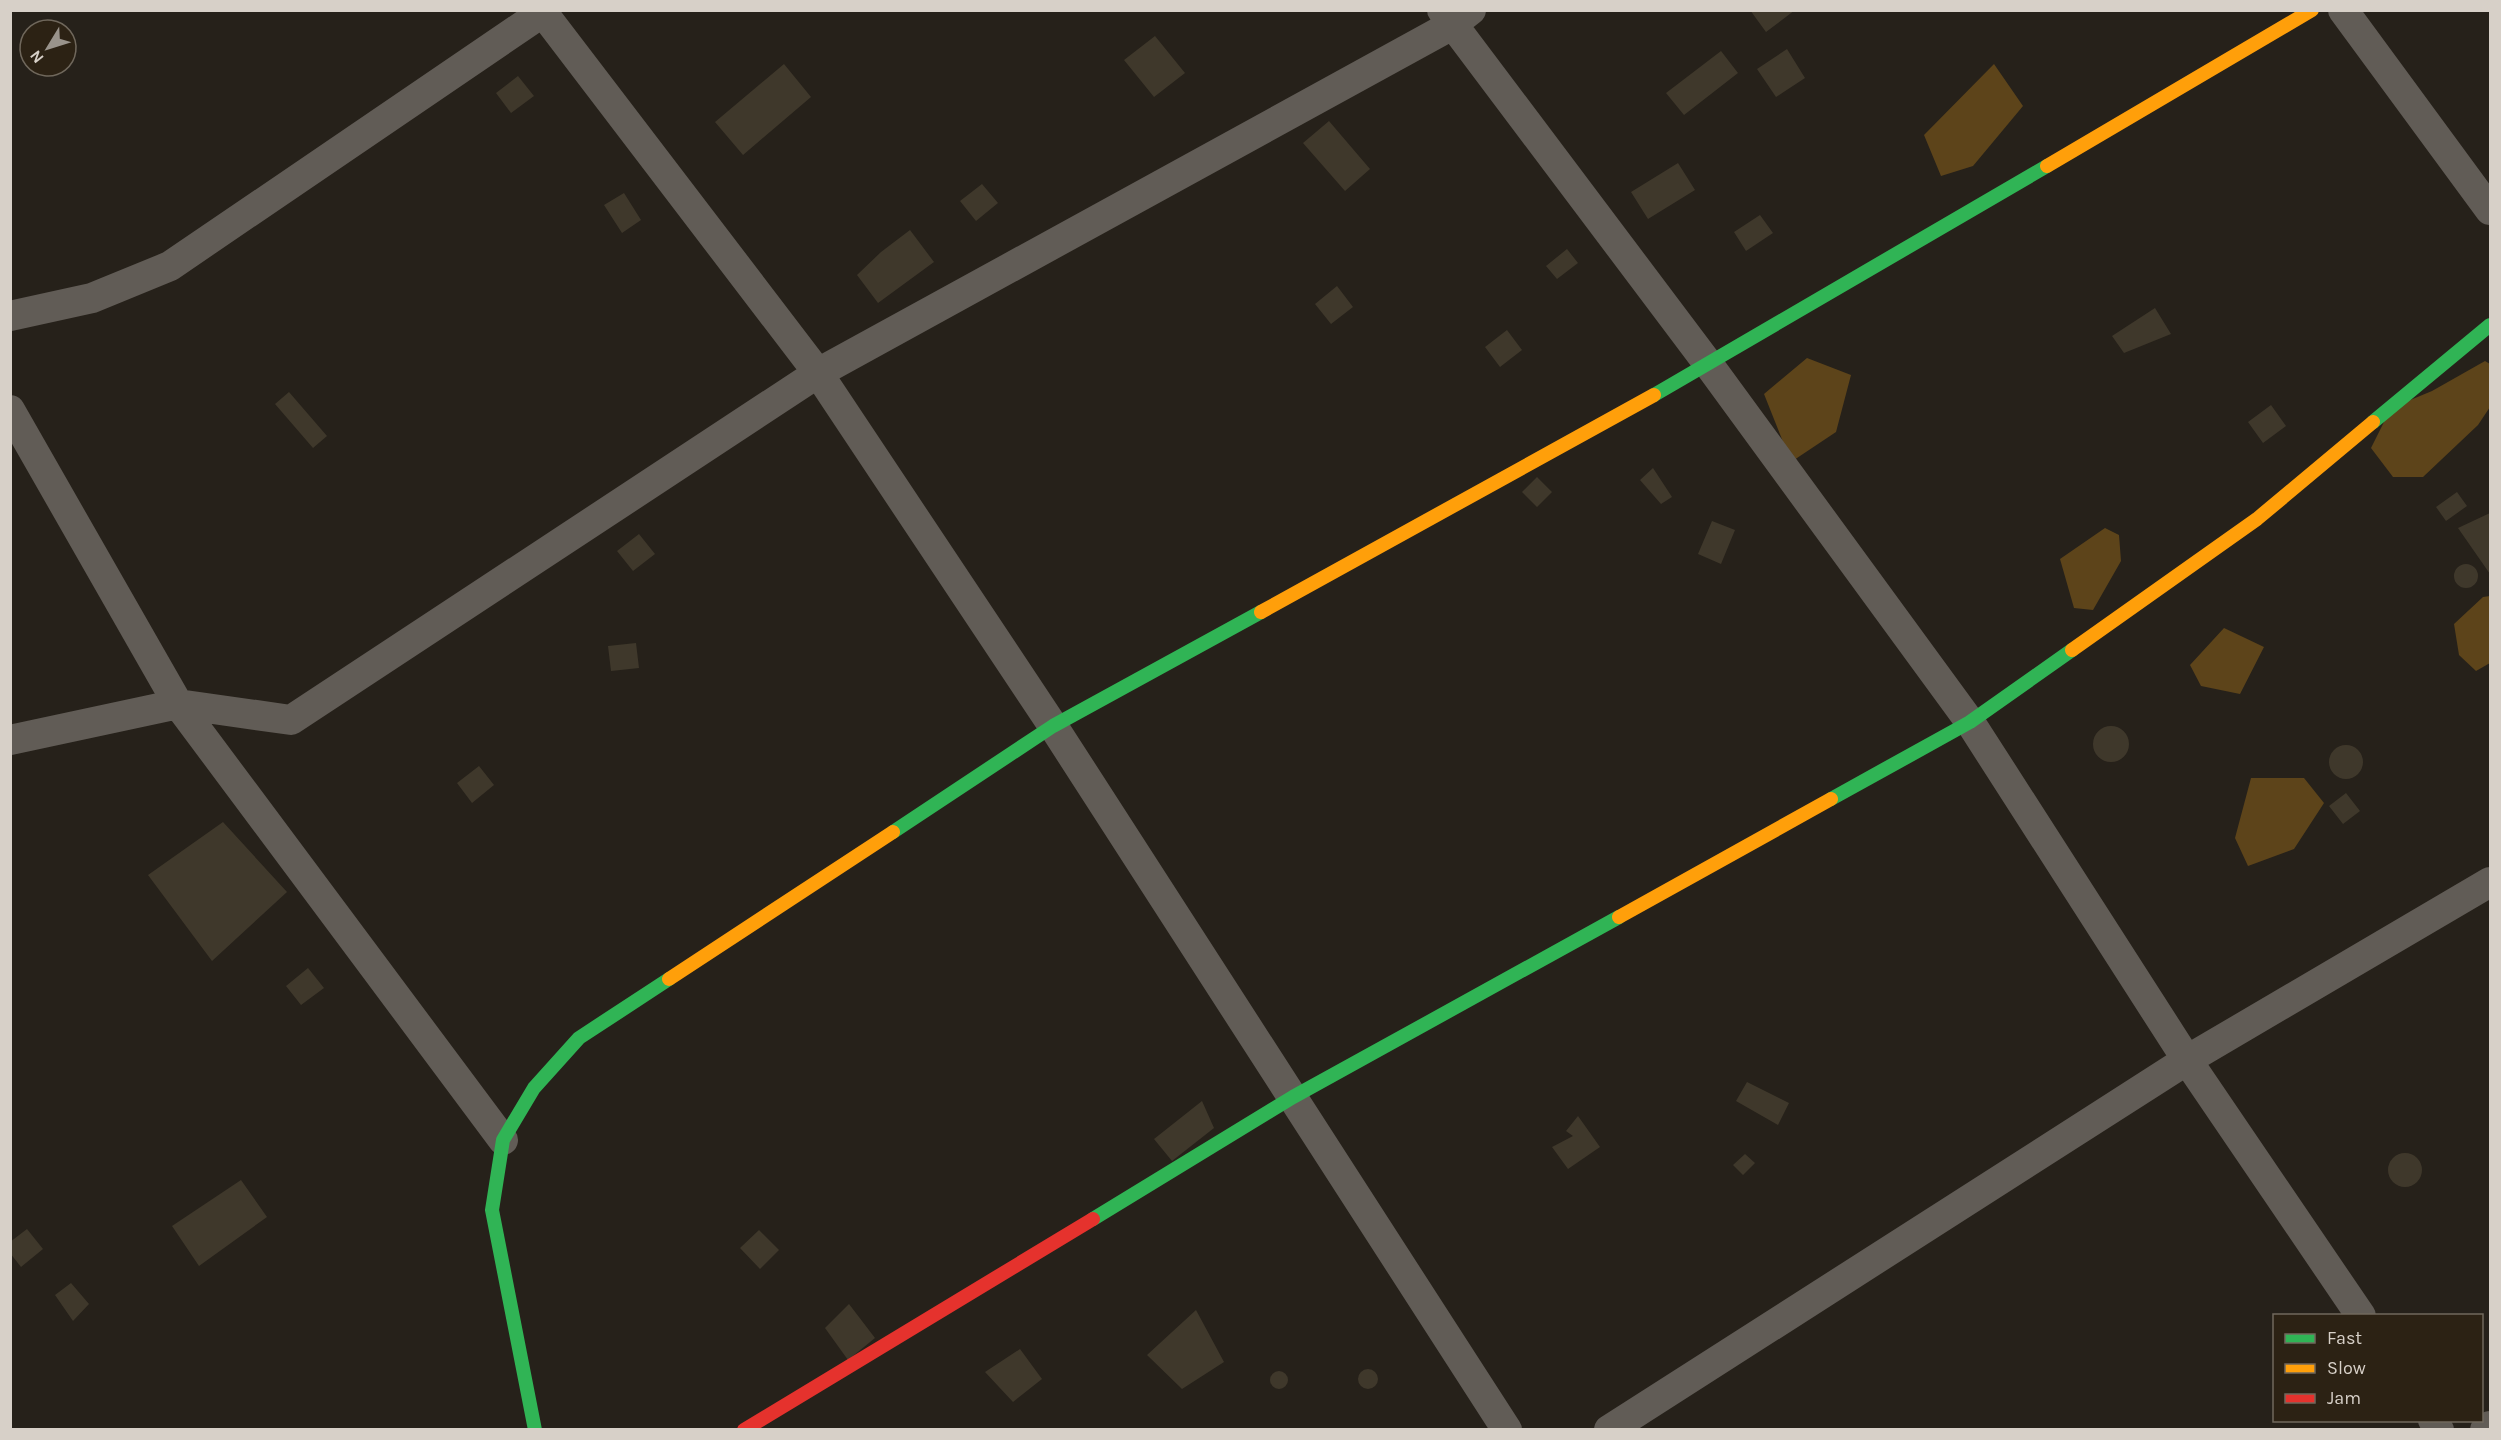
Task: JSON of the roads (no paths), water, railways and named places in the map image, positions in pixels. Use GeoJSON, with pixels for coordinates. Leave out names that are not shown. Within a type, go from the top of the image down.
{"type":"FeatureCollection","features":[{"type":"Feature","properties":{"kind":"street"},"geometry":{"type":"LineString","coordinates":[[535,1430],[492,1210],[503,1140],[534,1088],[579,1038],[1053,726],[1709,365],[2312,10]]}},
{"type":"Feature","properties":{"kind":"street"},"geometry":{"type":"LineString","coordinates":[[2343,10],[2490,210]]}},
{"type":"Feature","properties":{"kind":"street"},"geometry":{"type":"LineString","coordinates":[[10,316],[92,298],[170,266],[543,11],[818,373],[1053,726],[1507,1430]]}},
{"type":"Feature","properties":{"kind":"street"},"geometry":{"type":"LineString","coordinates":[[10,740],[178,704],[291,720],[818,373],[1455,15],[1970,722],[2187,1060],[2360,1314]]}},
{"type":"Feature","properties":{"kind":"street"},"geometry":{"type":"LineString","coordinates":[[744,1430],[1293,1097],[1970,722],[2257,519],[2490,325]]}},
{"type":"Feature","properties":{"kind":"street"},"geometry":{"type":"LineString","coordinates":[[10,410],[178,704],[503,1140]]}},
{"type":"Feature","properties":{"kind":"street"},"geometry":{"type":"LineString","coordinates":[[1609,1430],[2187,1060],[2490,882]]}},
{"type":"Feature","properties":{"kind":"street"},"geometry":{"type":"LineString","coordinates":[[2486,1430],[2490,1426]]}}]}
